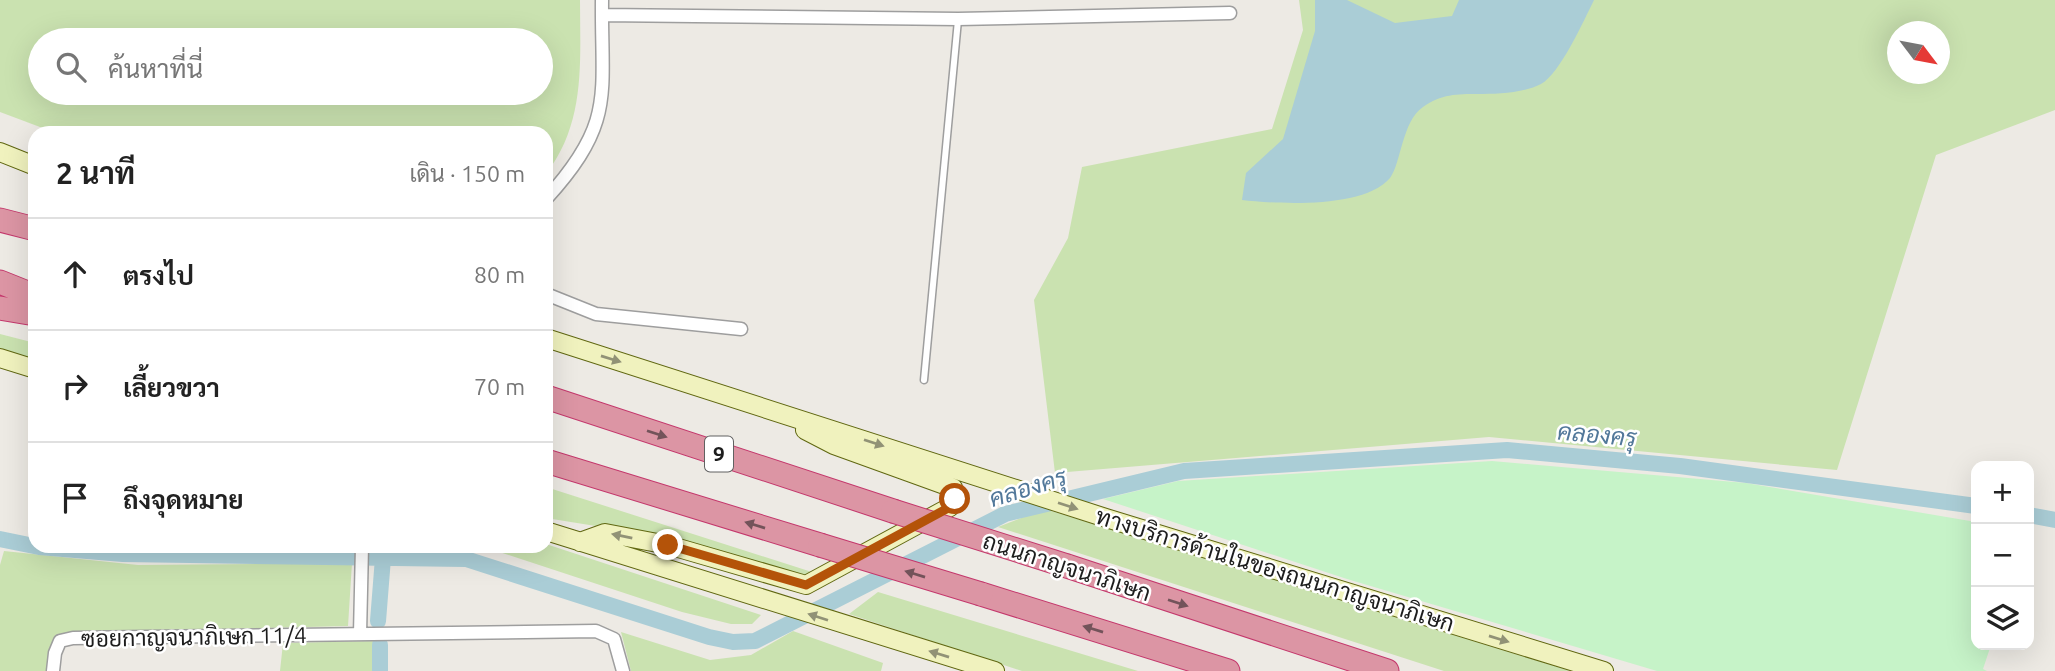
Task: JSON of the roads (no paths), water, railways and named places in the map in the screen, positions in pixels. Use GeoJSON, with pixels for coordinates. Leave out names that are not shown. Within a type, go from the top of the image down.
{"type":"FeatureCollection","features":[{"type":"Feature","properties":{"kind":"highway"},"geometry":{"type":"LineString","coordinates":[[0,212],[28,226]]}},
{"type":"Feature","properties":{"kind":"highway"},"geometry":{"type":"LineString","coordinates":[[0,220],[28,227]]}},
{"type":"Feature","properties":{"kind":"highway"},"geometry":{"type":"LineString","coordinates":[[0,282],[28,293]]}},
{"type":"Feature","properties":{"kind":"highway"},"geometry":{"type":"LineString","coordinates":[[0,308],[28,313]]}},
{"type":"Feature","properties":{"kind":"highway","name":"ถนนกาญจนาภิเษก"},"geometry":{"type":"LineString","coordinates":[[553,399],[1387,671]]}},
{"type":"Feature","properties":{"kind":"highway"},"geometry":{"type":"LineString","coordinates":[[553,463],[1228,671]]}},
{"type":"Feature","properties":{"kind":"main road"},"geometry":{"type":"LineString","coordinates":[[0,152],[28,163]]}},
{"type":"Feature","properties":{"kind":"main road","name":"ทางบริการด้านในของถนนกาญจนาภิเษก"},"geometry":{"type":"LineString","coordinates":[[553,340],[1106,518],[1604,671]]}},
{"type":"Feature","properties":{"kind":"main road"},"geometry":{"type":"LineString","coordinates":[[0,359],[28,367]]}},
{"type":"Feature","properties":{"kind":"main road"},"geometry":{"type":"LineString","coordinates":[[580,542],[605,533],[668,545],[806,585],[950,507],[955,499],[953,488],[834,445],[758,405]]}},
{"type":"Feature","properties":{"kind":"main road"},"geometry":{"type":"LineString","coordinates":[[553,533],[995,671]]}},
{"type":"Feature","properties":{"kind":"street"},"geometry":{"type":"LineString","coordinates":[[553,191],[581,157],[599,115],[604,67],[602,0]]}},
{"type":"Feature","properties":{"kind":"street"},"geometry":{"type":"LineString","coordinates":[[1144,0],[1145,15]]}},
{"type":"Feature","properties":{"kind":"street"},"geometry":{"type":"LineString","coordinates":[[602,15],[958,19],[1230,13]]}},
{"type":"Feature","properties":{"kind":"street"},"geometry":{"type":"LineString","coordinates":[[553,297],[596,314],[741,330]]}},
{"type":"Feature","properties":{"kind":"street"},"geometry":{"type":"LineString","coordinates":[[360,634],[362,553]]}},
{"type":"Feature","properties":{"kind":"street","name":"ซอยกาญจนาภิเษก 11/4"},"geometry":{"type":"LineString","coordinates":[[53,671],[55,653],[60,641],[73,638],[596,631],[614,639],[623,671]]}},
{"type":"Feature","properties":{"kind":"lane"},"geometry":{"type":"LineString","coordinates":[[924,380],[958,19]]}},
{"type":"Feature","properties":{"kind":"water"},"geometry":{"type":"Polygon","coordinates":[[[1315,0],[1347,0],[1395,23],[1452,16],[1459,0],[1594,0],[1563,58],[1541,84],[1510,92],[1463,94],[1436,99],[1416,113],[1406,132],[1394,172],[1378,188],[1341,200],[1319,202],[1276,203],[1242,200],[1246,173],[1283,139],[1315,31],[1315,0]]]}},
{"type":"Feature","properties":{"kind":"waterway","name":"คลองครุ"},"geometry":{"type":"LineString","coordinates":[[111,553],[466,559],[709,637],[733,642],[755,641],[1005,514],[1184,471],[1507,450],[1680,466],[1971,505]]}},
{"type":"Feature","properties":{"kind":"waterway","name":"คลองครุ"},"geometry":{"type":"LineString","coordinates":[[2034,516],[2055,520]]}},
{"type":"Feature","properties":{"kind":"waterway","name":"คลองครุ"},"geometry":{"type":"LineString","coordinates":[[0,539],[28,545]]}},
{"type":"Feature","properties":{"kind":"waterway"},"geometry":{"type":"LineString","coordinates":[[378,621],[383,558]]}},
{"type":"Feature","properties":{"kind":"waterway"},"geometry":{"type":"LineString","coordinates":[[380,645],[380,671]]}}]}
